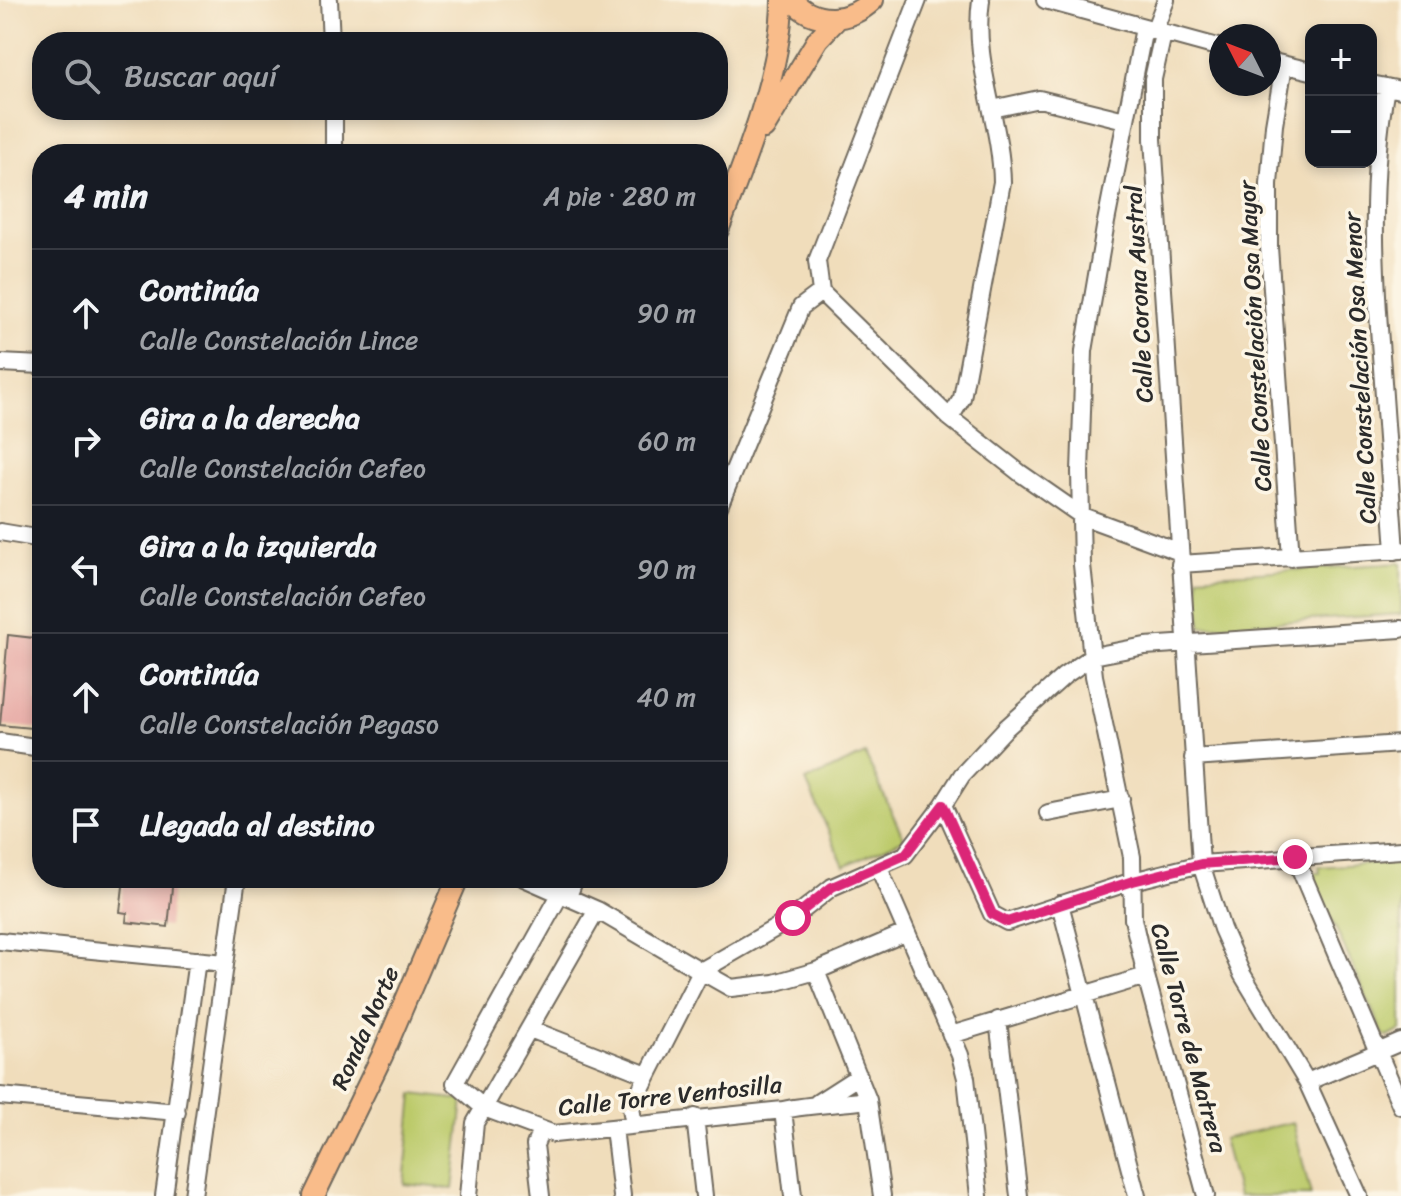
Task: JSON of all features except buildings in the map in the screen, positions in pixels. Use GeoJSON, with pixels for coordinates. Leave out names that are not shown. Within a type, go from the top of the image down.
{"type":"FeatureCollection","features":[{"type":"Feature","properties":{"kind":"main road"},"geometry":{"type":"LineString","coordinates":[[728,204],[744,163],[782,26],[782,0]]}},
{"type":"Feature","properties":{"kind":"main road"},"geometry":{"type":"LineString","coordinates":[[792,0],[809,14],[837,19]]}},
{"type":"Feature","properties":{"kind":"main road"},"geometry":{"type":"LineString","coordinates":[[744,163],[818,39],[837,19],[863,10],[873,0]]}},
{"type":"Feature","properties":{"kind":"main road","name":"Ronda Norte"},"geometry":{"type":"LineString","coordinates":[[314,1196],[376,1069],[454,888]]}},
{"type":"Feature","properties":{"kind":"street"},"geometry":{"type":"LineString","coordinates":[[329,0],[331,32]]}},
{"type":"Feature","properties":{"kind":"street"},"geometry":{"type":"LineString","coordinates":[[918,0],[817,261],[821,292],[950,418],[983,446],[1082,516],[1180,558],[1291,558],[1398,550]]}},
{"type":"Feature","properties":{"kind":"street"},"geometry":{"type":"LineString","coordinates":[[950,418],[962,398],[1002,182],[1002,154],[982,59],[978,20],[981,0]]}},
{"type":"Feature","properties":{"kind":"street"},"geometry":{"type":"LineString","coordinates":[[1045,0],[1209,45]]}},
{"type":"Feature","properties":{"kind":"street"},"geometry":{"type":"LineString","coordinates":[[1154,31],[1166,0]]}},
{"type":"Feature","properties":{"kind":"street","name":"Calle Corona Austral"},"geometry":{"type":"LineString","coordinates":[[1093,656],[1082,565],[1080,472],[1084,351],[1125,120],[1154,31]]}},
{"type":"Feature","properties":{"kind":"street","name":"Calle Corona Austral"},"geometry":{"type":"LineString","coordinates":[[1154,31],[1153,139],[1201,864],[1222,929],[1242,974],[1307,1082],[1359,1196]]}},
{"type":"Feature","properties":{"kind":"street"},"geometry":{"type":"LineString","coordinates":[[1281,64],[1305,70]]}},
{"type":"Feature","properties":{"kind":"street","name":"Calle Constelación Osa Menor"},"geometry":{"type":"LineString","coordinates":[[1386,87],[1377,136],[1373,207],[1377,295],[1398,550]]}},
{"type":"Feature","properties":{"kind":"street","name":"Calle Constelación Osa Mayor"},"geometry":{"type":"LineString","coordinates":[[1275,96],[1269,184],[1269,247],[1291,558]]}},
{"type":"Feature","properties":{"kind":"street"},"geometry":{"type":"LineString","coordinates":[[992,109],[1039,99],[1125,120]]}},
{"type":"Feature","properties":{"kind":"street"},"geometry":{"type":"LineString","coordinates":[[334,120],[334,144]]}},
{"type":"Feature","properties":{"kind":"street"},"geometry":{"type":"LineString","coordinates":[[728,485],[801,307],[821,292]]}},
{"type":"Feature","properties":{"kind":"street"},"geometry":{"type":"LineString","coordinates":[[0,363],[32,365]]}},
{"type":"Feature","properties":{"kind":"street"},"geometry":{"type":"LineString","coordinates":[[0,532],[32,537]]}},
{"type":"Feature","properties":{"kind":"street"},"geometry":{"type":"LineString","coordinates":[[634,1125],[631,1108],[701,971],[793,918],[832,887],[905,855],[962,775],[1006,728],[1064,676],[1093,656],[1145,646],[1401,629]]}},
{"type":"Feature","properties":{"kind":"street","name":"Calle Torre de Matrera"},"geometry":{"type":"LineString","coordinates":[[1093,656],[1094,676],[1132,857],[1133,919],[1206,1196]]}},
{"type":"Feature","properties":{"kind":"street"},"geometry":{"type":"LineString","coordinates":[[0,742],[32,747]]}},
{"type":"Feature","properties":{"kind":"street"},"geometry":{"type":"LineString","coordinates":[[1193,758],[1401,744]]}},
{"type":"Feature","properties":{"kind":"street"},"geometry":{"type":"LineString","coordinates":[[1048,813],[1121,799]]}},
{"type":"Feature","properties":{"kind":"street"},"geometry":{"type":"LineString","coordinates":[[943,805],[992,914],[1007,922],[1133,881],[1201,864],[1401,850]]}},
{"type":"Feature","properties":{"kind":"street"},"geometry":{"type":"LineString","coordinates":[[1295,857],[1401,1106]]}},
{"type":"Feature","properties":{"kind":"street"},"geometry":{"type":"LineString","coordinates":[[879,868],[951,1035],[966,1078],[979,1196]]}},
{"type":"Feature","properties":{"kind":"street"},"geometry":{"type":"LineString","coordinates":[[193,1196],[236,888]]}},
{"type":"Feature","properties":{"kind":"street"},"geometry":{"type":"LineString","coordinates":[[548,888],[597,910],[731,988],[774,983],[816,971],[905,933]]}},
{"type":"Feature","properties":{"kind":"street"},"geometry":{"type":"LineString","coordinates":[[484,1108],[455,1083],[525,953],[569,888]]}},
{"type":"Feature","properties":{"kind":"street"},"geometry":{"type":"LineString","coordinates":[[1060,904],[1137,1196]]}},
{"type":"Feature","properties":{"kind":"street"},"geometry":{"type":"LineString","coordinates":[[468,1196],[475,1123],[597,910]]}},
{"type":"Feature","properties":{"kind":"street"},"geometry":{"type":"LineString","coordinates":[[0,941],[225,963]]}},
{"type":"Feature","properties":{"kind":"street"},"geometry":{"type":"LineString","coordinates":[[164,1196],[197,960]]}},
{"type":"Feature","properties":{"kind":"street"},"geometry":{"type":"LineString","coordinates":[[816,971],[868,1100],[882,1196]]}},
{"type":"Feature","properties":{"kind":"street"},"geometry":{"type":"LineString","coordinates":[[951,1035],[1146,976]]}},
{"type":"Feature","properties":{"kind":"street"},"geometry":{"type":"LineString","coordinates":[[998,1020],[1019,1196]]}},
{"type":"Feature","properties":{"kind":"street"},"geometry":{"type":"LineString","coordinates":[[530,1029],[647,1075]]}},
{"type":"Feature","properties":{"kind":"street"},"geometry":{"type":"LineString","coordinates":[[1307,1082],[1401,1042]]}},
{"type":"Feature","properties":{"kind":"street","name":"Calle Torre Ventosilla"},"geometry":{"type":"LineString","coordinates":[[817,1103],[859,1076]]}},
{"type":"Feature","properties":{"kind":"street"},"geometry":{"type":"LineString","coordinates":[[0,1096],[177,1112]]}},
{"type":"Feature","properties":{"kind":"street","name":"Calle Torre Ventosilla"},"geometry":{"type":"LineString","coordinates":[[484,1108],[554,1134],[783,1110],[817,1103],[834,1105],[868,1100]]}},
{"type":"Feature","properties":{"kind":"street"},"geometry":{"type":"LineString","coordinates":[[783,1110],[793,1196]]}},
{"type":"Feature","properties":{"kind":"street"},"geometry":{"type":"LineString","coordinates":[[695,1117],[704,1196]]}},
{"type":"Feature","properties":{"kind":"street"},"geometry":{"type":"LineString","coordinates":[[614,1128],[622,1196]]}},
{"type":"Feature","properties":{"kind":"street"},"geometry":{"type":"LineString","coordinates":[[541,1130],[535,1145],[541,1196]]}},
{"type":"Feature","properties":{"kind":"green space"},"geometry":{"type":"Polygon","coordinates":[[[1401,563],[1401,614],[1201,627],[1198,576],[1401,563]]]}},
{"type":"Feature","properties":{"kind":"green space"},"geometry":{"type":"Polygon","coordinates":[[[865,754],[904,839],[844,866],[806,781],[865,754]]]}},
{"type":"Feature","properties":{"kind":"green space"},"geometry":{"type":"Polygon","coordinates":[[[1401,861],[1401,1030],[1388,1037],[1383,1034],[1311,873],[1320,873],[1319,867],[1401,861]]]}},
{"type":"Feature","properties":{"kind":"green space"},"geometry":{"type":"Polygon","coordinates":[[[413,1094],[463,1100],[453,1189],[404,1184],[413,1094]]]}},
{"type":"Feature","properties":{"kind":"green space"},"geometry":{"type":"Polygon","coordinates":[[[1293,1122],[1311,1196],[1238,1196],[1223,1139],[1293,1122]]]}},
{"type":"Feature","properties":{"kind":"route"},"geometry":{"type":"LineString","coordinates":[[793,918],[832,887],[905,855],[943,805],[992,914],[1007,922],[1133,881],[1201,864],[1295,857]]}}]}
